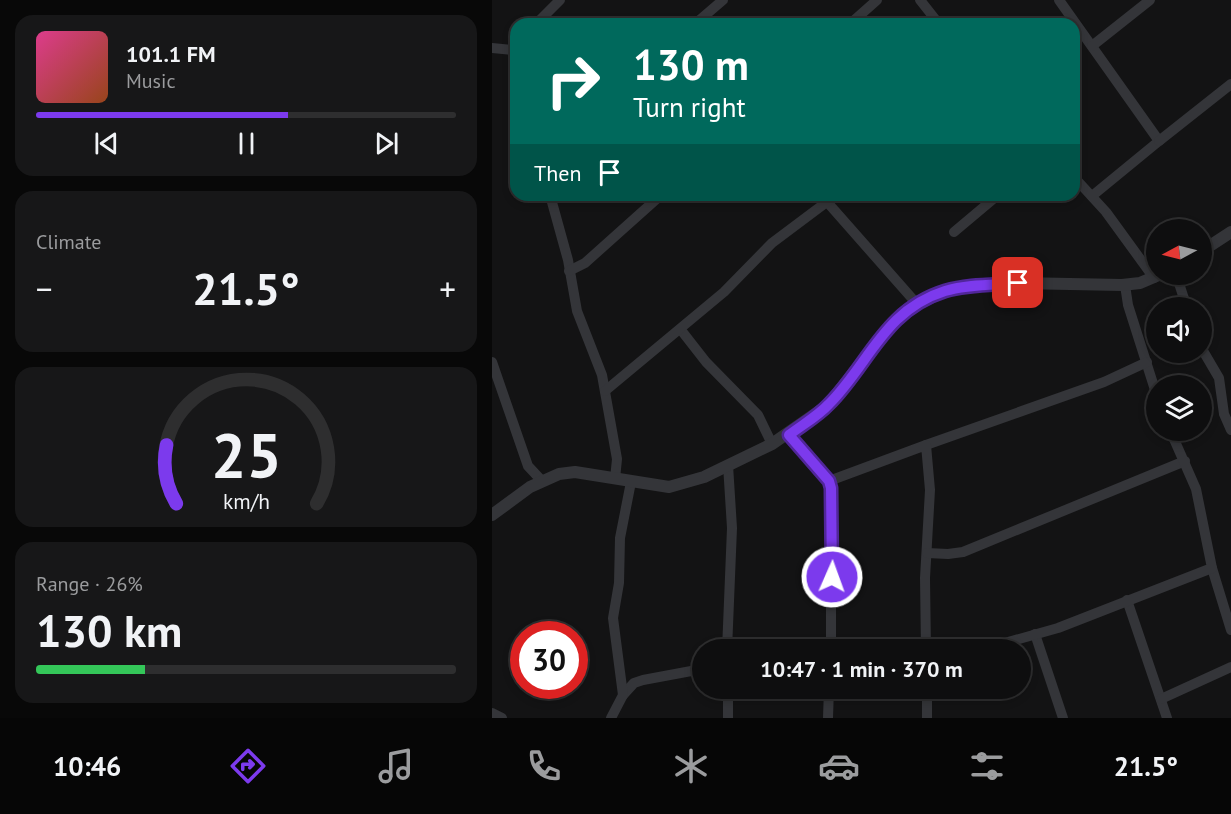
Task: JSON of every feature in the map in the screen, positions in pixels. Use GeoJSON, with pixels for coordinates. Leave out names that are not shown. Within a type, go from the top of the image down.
{"type":"FeatureCollection","features":[{"type":"Feature","properties":{"kind":"street"},"geometry":{"type":"LineString","coordinates":[[543,18],[560,0]]}},
{"type":"Feature","properties":{"kind":"street"},"geometry":{"type":"LineString","coordinates":[[702,18],[723,0]]}},
{"type":"Feature","properties":{"kind":"street"},"geometry":{"type":"LineString","coordinates":[[857,18],[877,0]]}},
{"type":"Feature","properties":{"kind":"street"},"geometry":{"type":"LineString","coordinates":[[920,0],[934,18]]}},
{"type":"Feature","properties":{"kind":"street"},"geometry":{"type":"LineString","coordinates":[[1059,0],[1072,18]]}},
{"type":"Feature","properties":{"kind":"street"},"geometry":{"type":"LineString","coordinates":[[1092,46],[1150,0]]}},
{"type":"Feature","properties":{"kind":"street"},"geometry":{"type":"LineString","coordinates":[[1080,29],[1159,141]]}},
{"type":"Feature","properties":{"kind":"street"},"geometry":{"type":"LineString","coordinates":[[492,48],[510,51]]}},
{"type":"Feature","properties":{"kind":"street"},"geometry":{"type":"LineString","coordinates":[[1092,196],[1231,84]]}},
{"type":"Feature","properties":{"kind":"street"},"geometry":{"type":"LineString","coordinates":[[1080,183],[1146,261]]}},
{"type":"Feature","properties":{"kind":"street"},"geometry":{"type":"LineString","coordinates":[[552,201],[578,310],[599,363],[617,459],[615,479]]}},
{"type":"Feature","properties":{"kind":"street"},"geometry":{"type":"LineString","coordinates":[[569,271],[585,264],[654,201]]}},
{"type":"Feature","properties":{"kind":"street"},"geometry":{"type":"LineString","coordinates":[[605,391],[724,292],[772,243],[829,201]]}},
{"type":"Feature","properties":{"kind":"street"},"geometry":{"type":"LineString","coordinates":[[834,201],[917,304]]}},
{"type":"Feature","properties":{"kind":"street"},"geometry":{"type":"LineString","coordinates":[[954,232],[991,201]]}},
{"type":"Feature","properties":{"kind":"street"},"geometry":{"type":"LineString","coordinates":[[1212,244],[1231,232]]}},
{"type":"Feature","properties":{"kind":"street"},"geometry":{"type":"LineString","coordinates":[[492,515],[542,481],[559,474],[576,472],[669,487],[704,477],[772,444],[789,435],[828,405],[883,332],[917,304],[937,294],[962,287],[1018,283],[1125,285],[1146,279]]}},
{"type":"Feature","properties":{"kind":"street"},"geometry":{"type":"LineString","coordinates":[[1125,285],[1128,305],[1146,359]]}},
{"type":"Feature","properties":{"kind":"street"},"geometry":{"type":"LineString","coordinates":[[681,330],[706,362],[758,415],[772,444]]}},
{"type":"Feature","properties":{"kind":"street"},"geometry":{"type":"LineString","coordinates":[[492,362],[528,466],[542,481]]}},
{"type":"Feature","properties":{"kind":"street"},"geometry":{"type":"LineString","coordinates":[[829,481],[1104,382],[1146,362]]}},
{"type":"Feature","properties":{"kind":"street"},"geometry":{"type":"LineString","coordinates":[[1210,363],[1219,378],[1224,414],[1231,430]]}},
{"type":"Feature","properties":{"kind":"street"},"geometry":{"type":"LineString","coordinates":[[789,435],[829,481],[833,497],[831,639]]}},
{"type":"Feature","properties":{"kind":"street"},"geometry":{"type":"LineString","coordinates":[[1175,441],[1196,489],[1212,567],[1231,630]]}},
{"type":"Feature","properties":{"kind":"street"},"geometry":{"type":"LineString","coordinates":[[926,445],[930,471],[926,639]]}},
{"type":"Feature","properties":{"kind":"street"},"geometry":{"type":"LineString","coordinates":[[927,552],[948,554],[963,552],[1185,461]]}},
{"type":"Feature","properties":{"kind":"street"},"geometry":{"type":"LineString","coordinates":[[727,639],[732,528],[728,465]]}},
{"type":"Feature","properties":{"kind":"street"},"geometry":{"type":"LineString","coordinates":[[623,695],[613,618],[619,583],[620,538],[631,482]]}},
{"type":"Feature","properties":{"kind":"street"},"geometry":{"type":"LineString","coordinates":[[1018,639],[1077,621],[1212,567]]}},
{"type":"Feature","properties":{"kind":"street"},"geometry":{"type":"LineString","coordinates":[[1127,600],[1167,718]]}},
{"type":"Feature","properties":{"kind":"street"},"geometry":{"type":"LineString","coordinates":[[1035,634],[1063,718]]}},
{"type":"Feature","properties":{"kind":"street"},"geometry":{"type":"LineString","coordinates":[[1161,699],[1231,667]]}},
{"type":"Feature","properties":{"kind":"street"},"geometry":{"type":"LineString","coordinates":[[611,718],[623,695],[634,684],[643,680],[692,671]]}},
{"type":"Feature","properties":{"kind":"street"},"geometry":{"type":"LineString","coordinates":[[728,699],[728,718]]}},
{"type":"Feature","properties":{"kind":"street"},"geometry":{"type":"LineString","coordinates":[[828,718],[829,699]]}},
{"type":"Feature","properties":{"kind":"street"},"geometry":{"type":"LineString","coordinates":[[927,699],[927,718]]}},
{"type":"Feature","properties":{"kind":"street"},"geometry":{"type":"LineString","coordinates":[[492,713],[502,718]]}},
{"type":"Feature","properties":{"kind":"route"},"geometry":{"type":"LineString","coordinates":[[832,577],[833,497],[829,481],[789,435],[828,405],[883,332],[917,304],[929,297],[962,287],[1018,283]]}}]}
